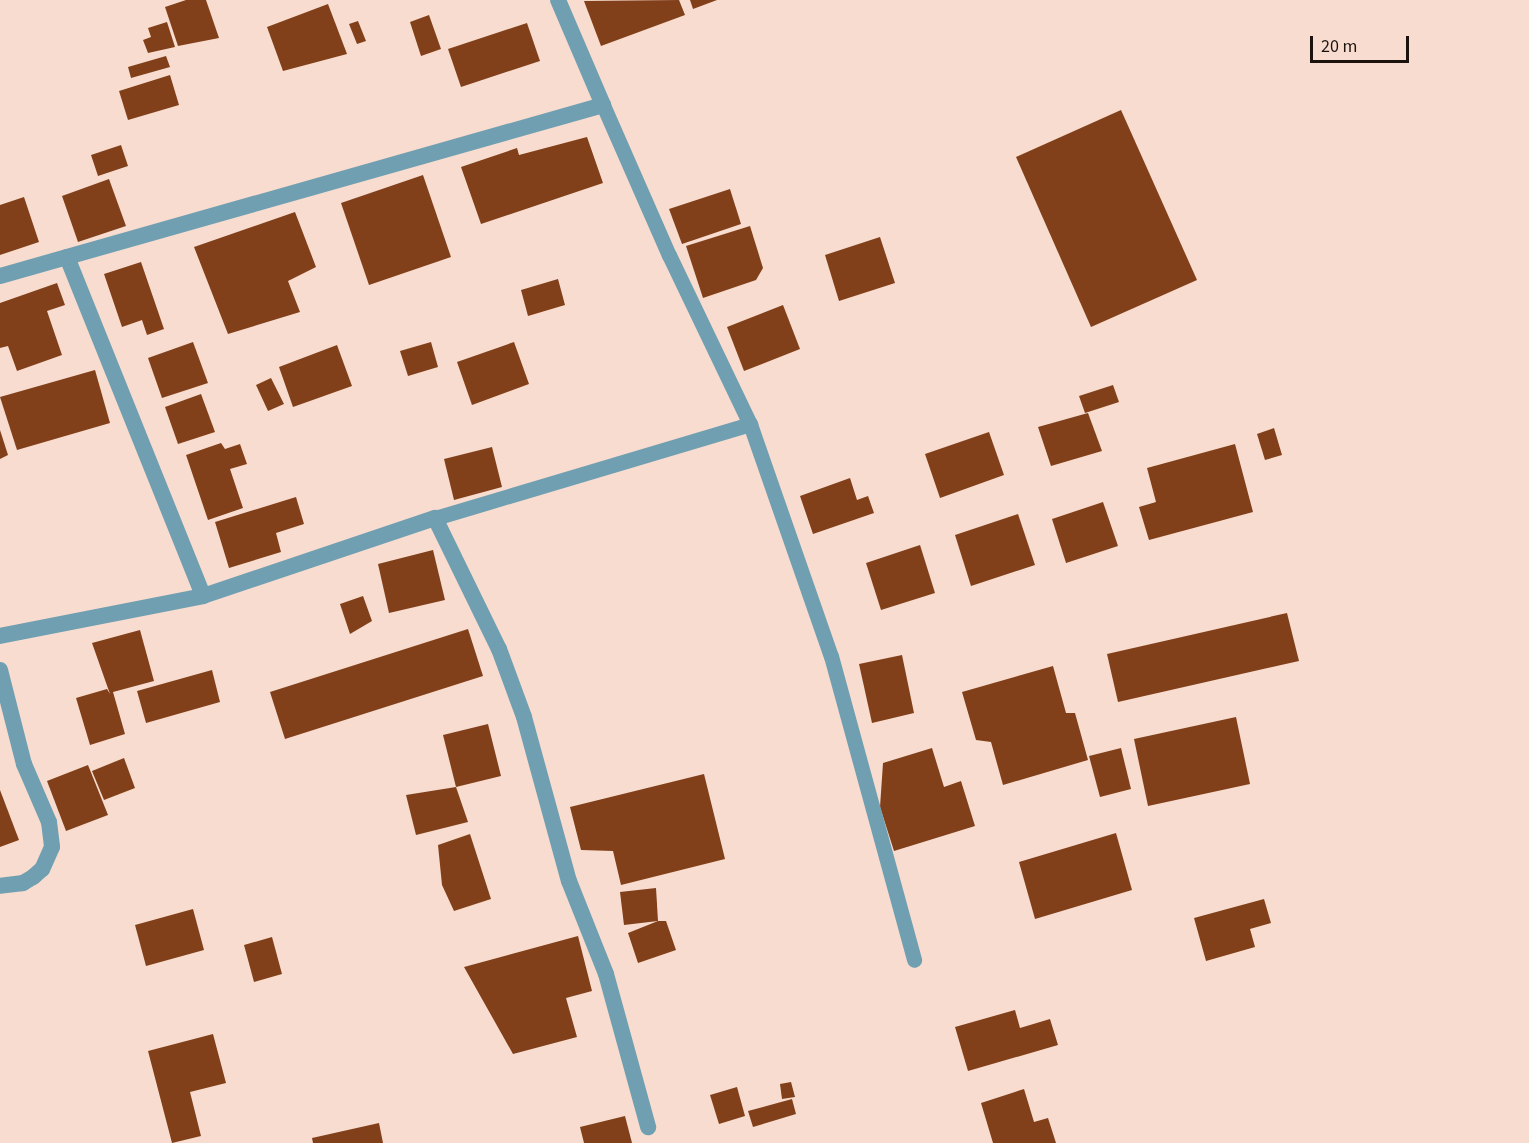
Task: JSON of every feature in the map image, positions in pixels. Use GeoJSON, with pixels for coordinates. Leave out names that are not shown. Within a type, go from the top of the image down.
{"type":"FeatureCollection","features":[{"type":"Feature","properties":{"kind":"street"},"geometry":{"type":"LineString","coordinates":[[0,276],[603,105],[558,0]]}},
{"type":"Feature","properties":{"kind":"street"},"geometry":{"type":"LineString","coordinates":[[67,257],[203,596]]}},
{"type":"Feature","properties":{"kind":"street"},"geometry":{"type":"LineString","coordinates":[[0,636],[203,596],[435,518],[499,649],[524,717],[566,870],[606,974],[648,1128]]}},
{"type":"Feature","properties":{"kind":"street"},"geometry":{"type":"LineString","coordinates":[[0,670],[24,765],[52,834],[52,846],[42,868],[23,883],[0,886]]}},
{"type":"Feature","properties":{"kind":"lane"},"geometry":{"type":"LineString","coordinates":[[603,105],[669,255],[750,424],[831,656],[914,960]]}},
{"type":"Feature","properties":{"kind":"lane"},"geometry":{"type":"LineString","coordinates":[[435,518],[750,424]]}},
{"type":"Feature","properties":{"kind":"building"},"geometry":{"type":"Polygon","coordinates":[[[186,0],[206,0],[219,38],[178,46],[165,7],[186,0]]]}},
{"type":"Feature","properties":{"kind":"building"},"geometry":{"type":"Polygon","coordinates":[[[679,0],[685,15],[601,46],[584,1],[679,0]]]}},
{"type":"Feature","properties":{"kind":"building"},"geometry":{"type":"Polygon","coordinates":[[[690,0],[717,0],[693,9],[690,0]]]}},
{"type":"Feature","properties":{"kind":"building"},"geometry":{"type":"Polygon","coordinates":[[[328,4],[347,54],[283,71],[267,27],[328,4]]]}},
{"type":"Feature","properties":{"kind":"building"},"geometry":{"type":"Polygon","coordinates":[[[429,15],[441,49],[421,56],[410,22],[429,15]]]}},
{"type":"Feature","properties":{"kind":"building"},"geometry":{"type":"Polygon","coordinates":[[[358,21],[366,41],[357,44],[349,24],[358,21]]]}},
{"type":"Feature","properties":{"kind":"building"},"geometry":{"type":"Polygon","coordinates":[[[167,22],[175,47],[148,53],[143,40],[151,37],[148,28],[167,22]]]}},
{"type":"Feature","properties":{"kind":"building"},"geometry":{"type":"Polygon","coordinates":[[[527,23],[540,61],[461,87],[448,49],[527,23]]]}},
{"type":"Feature","properties":{"kind":"building"},"geometry":{"type":"Polygon","coordinates":[[[166,56],[170,67],[131,78],[128,67],[166,56]]]}},
{"type":"Feature","properties":{"kind":"building"},"geometry":{"type":"Polygon","coordinates":[[[170,75],[179,105],[128,120],[119,91],[170,75]]]}},
{"type":"Feature","properties":{"kind":"building"},"geometry":{"type":"Polygon","coordinates":[[[1121,110],[1197,280],[1091,327],[1016,157],[1121,110]]]}},
{"type":"Feature","properties":{"kind":"building"},"geometry":{"type":"Polygon","coordinates":[[[587,137],[603,183],[481,224],[461,167],[517,148],[519,155],[587,137]]]}},
{"type":"Feature","properties":{"kind":"building"},"geometry":{"type":"Polygon","coordinates":[[[121,145],[128,166],[98,176],[91,155],[121,145]]]}},
{"type":"Feature","properties":{"kind":"building"},"geometry":{"type":"Polygon","coordinates":[[[423,175],[451,257],[369,285],[341,203],[423,175]]]}},
{"type":"Feature","properties":{"kind":"building"},"geometry":{"type":"Polygon","coordinates":[[[109,179],[126,226],[78,242],[62,196],[109,179]]]}},
{"type":"Feature","properties":{"kind":"building"},"geometry":{"type":"Polygon","coordinates":[[[730,189],[741,224],[682,244],[669,209],[730,189]]]}},
{"type":"Feature","properties":{"kind":"building"},"geometry":{"type":"Polygon","coordinates":[[[24,197],[39,242],[0,255],[0,205],[24,197]]]}},
{"type":"Feature","properties":{"kind":"building"},"geometry":{"type":"Polygon","coordinates":[[[295,212],[316,267],[288,281],[300,312],[228,334],[194,247],[295,212]]]}},
{"type":"Feature","properties":{"kind":"building"},"geometry":{"type":"Polygon","coordinates":[[[750,226],[763,268],[756,280],[703,298],[686,246],[750,226]]]}},
{"type":"Feature","properties":{"kind":"building"},"geometry":{"type":"Polygon","coordinates":[[[880,237],[895,283],[839,301],[825,255],[880,237]]]}},
{"type":"Feature","properties":{"kind":"building"},"geometry":{"type":"Polygon","coordinates":[[[141,262],[164,329],[147,335],[142,320],[122,327],[104,274],[141,262]]]}},
{"type":"Feature","properties":{"kind":"building"},"geometry":{"type":"Polygon","coordinates":[[[558,279],[565,305],[528,316],[521,290],[558,279]]]}},
{"type":"Feature","properties":{"kind":"building"},"geometry":{"type":"Polygon","coordinates":[[[57,283],[65,305],[47,311],[62,355],[17,371],[8,346],[0,348],[0,303],[57,283]]]}},
{"type":"Feature","properties":{"kind":"building"},"geometry":{"type":"Polygon","coordinates":[[[783,305],[800,349],[744,371],[727,327],[783,305]]]}},
{"type":"Feature","properties":{"kind":"building"},"geometry":{"type":"Polygon","coordinates":[[[193,342],[208,383],[162,398],[148,358],[193,342]]]}},
{"type":"Feature","properties":{"kind":"building"},"geometry":{"type":"Polygon","coordinates":[[[431,342],[438,367],[408,376],[400,351],[431,342]]]}},
{"type":"Feature","properties":{"kind":"building"},"geometry":{"type":"Polygon","coordinates":[[[514,342],[529,384],[472,405],[457,362],[514,342]]]}},
{"type":"Feature","properties":{"kind":"building"},"geometry":{"type":"Polygon","coordinates":[[[337,345],[352,386],[293,407],[279,367],[337,345]]]}},
{"type":"Feature","properties":{"kind":"building"},"geometry":{"type":"Polygon","coordinates":[[[95,370],[110,423],[17,450],[0,397],[95,370]]]}},
{"type":"Feature","properties":{"kind":"building"},"geometry":{"type":"Polygon","coordinates":[[[271,378],[284,404],[268,411],[256,385],[271,378]]]}},
{"type":"Feature","properties":{"kind":"building"},"geometry":{"type":"Polygon","coordinates":[[[1113,385],[1119,402],[1085,413],[1079,396],[1113,385]]]}},
{"type":"Feature","properties":{"kind":"building"},"geometry":{"type":"Polygon","coordinates":[[[201,394],[215,432],[178,444],[165,407],[201,394]]]}},
{"type":"Feature","properties":{"kind":"building"},"geometry":{"type":"Polygon","coordinates":[[[1088,413],[1102,451],[1051,466],[1038,427],[1088,413]]]}},
{"type":"Feature","properties":{"kind":"building"},"geometry":{"type":"Polygon","coordinates":[[[1274,428],[1282,455],[1265,460],[1257,434],[1274,428]]]}},
{"type":"Feature","properties":{"kind":"building"},"geometry":{"type":"Polygon","coordinates":[[[0,430],[8,455],[0,459],[0,430]]]}},
{"type":"Feature","properties":{"kind":"building"},"geometry":{"type":"Polygon","coordinates":[[[989,432],[1004,475],[940,498],[925,454],[989,432]]]}},
{"type":"Feature","properties":{"kind":"building"},"geometry":{"type":"Polygon","coordinates":[[[221,443],[225,449],[240,444],[247,464],[230,469],[243,508],[208,520],[186,455],[221,443]]]}},
{"type":"Feature","properties":{"kind":"building"},"geometry":{"type":"Polygon","coordinates":[[[1235,444],[1253,512],[1149,540],[1139,507],[1156,502],[1147,468],[1235,444]]]}},
{"type":"Feature","properties":{"kind":"building"},"geometry":{"type":"Polygon","coordinates":[[[492,447],[502,487],[454,500],[444,459],[492,447]]]}},
{"type":"Feature","properties":{"kind":"building"},"geometry":{"type":"Polygon","coordinates":[[[850,478],[857,500],[868,496],[874,513],[813,534],[800,496],[850,478]]]}},
{"type":"Feature","properties":{"kind":"building"},"geometry":{"type":"Polygon","coordinates":[[[296,497],[304,524],[276,533],[281,552],[229,568],[215,522],[296,497]]]}},
{"type":"Feature","properties":{"kind":"building"},"geometry":{"type":"Polygon","coordinates":[[[1103,502],[1118,546],[1066,563],[1052,519],[1103,502]]]}},
{"type":"Feature","properties":{"kind":"building"},"geometry":{"type":"Polygon","coordinates":[[[1018,514],[1035,565],[971,586],[955,535],[1018,514]]]}},
{"type":"Feature","properties":{"kind":"building"},"geometry":{"type":"Polygon","coordinates":[[[920,545],[935,593],[881,610],[866,563],[920,545]]]}},
{"type":"Feature","properties":{"kind":"building"},"geometry":{"type":"Polygon","coordinates":[[[433,550],[445,600],[389,613],[378,564],[433,550]]]}},
{"type":"Feature","properties":{"kind":"building"},"geometry":{"type":"Polygon","coordinates":[[[363,596],[372,621],[350,634],[340,604],[363,596]]]}},
{"type":"Feature","properties":{"kind":"building"},"geometry":{"type":"Polygon","coordinates":[[[1287,613],[1299,661],[1118,702],[1107,654],[1287,613]]]}},
{"type":"Feature","properties":{"kind":"building"},"geometry":{"type":"Polygon","coordinates":[[[468,629],[483,676],[285,739],[270,692],[468,629]]]}},
{"type":"Feature","properties":{"kind":"building"},"geometry":{"type":"Polygon","coordinates":[[[140,630],[154,681],[113,692],[125,734],[90,745],[76,698],[107,689],[110,694],[92,643],[140,630]]]}},
{"type":"Feature","properties":{"kind":"building"},"geometry":{"type":"Polygon","coordinates":[[[902,655],[914,713],[872,723],[859,664],[902,655]]]}},
{"type":"Feature","properties":{"kind":"building"},"geometry":{"type":"Polygon","coordinates":[[[1053,666],[1066,713],[1075,713],[1088,760],[1003,785],[991,742],[976,740],[962,692],[1053,666]]]}},
{"type":"Feature","properties":{"kind":"building"},"geometry":{"type":"Polygon","coordinates":[[[212,670],[220,702],[146,723],[137,691],[212,670]]]}},
{"type":"Feature","properties":{"kind":"building"},"geometry":{"type":"Polygon","coordinates":[[[1236,717],[1250,784],[1148,806],[1134,739],[1236,717]]]}},
{"type":"Feature","properties":{"kind":"building"},"geometry":{"type":"Polygon","coordinates":[[[488,724],[501,776],[456,787],[443,735],[488,724]]]}},
{"type":"Feature","properties":{"kind":"building"},"geometry":{"type":"Polygon","coordinates":[[[932,748],[944,787],[961,781],[975,826],[894,851],[880,807],[883,763],[932,748]]]}},
{"type":"Feature","properties":{"kind":"building"},"geometry":{"type":"Polygon","coordinates":[[[1121,748],[1131,789],[1100,797],[1089,756],[1121,748]]]}},
{"type":"Feature","properties":{"kind":"building"},"geometry":{"type":"Polygon","coordinates":[[[124,758],[135,788],[104,800],[92,771],[124,758]]]}},
{"type":"Feature","properties":{"kind":"building"},"geometry":{"type":"Polygon","coordinates":[[[88,765],[108,815],[66,831],[47,781],[88,765]]]}},
{"type":"Feature","properties":{"kind":"building"},"geometry":{"type":"Polygon","coordinates":[[[704,774],[725,859],[621,885],[613,851],[581,850],[570,807],[704,774]]]}},
{"type":"Feature","properties":{"kind":"building"},"geometry":{"type":"Polygon","coordinates":[[[456,787],[468,822],[416,835],[406,795],[456,787]]]}},
{"type":"Feature","properties":{"kind":"building"},"geometry":{"type":"Polygon","coordinates":[[[0,790],[19,840],[0,847],[0,790]]]}},
{"type":"Feature","properties":{"kind":"building"},"geometry":{"type":"Polygon","coordinates":[[[1116,833],[1132,890],[1035,919],[1019,862],[1116,833]]]}},
{"type":"Feature","properties":{"kind":"building"},"geometry":{"type":"Polygon","coordinates":[[[470,834],[491,899],[454,911],[442,885],[438,845],[470,834]]]}},
{"type":"Feature","properties":{"kind":"building"},"geometry":{"type":"Polygon","coordinates":[[[656,888],[658,921],[624,925],[620,892],[656,888]]]}},
{"type":"Feature","properties":{"kind":"building"},"geometry":{"type":"Polygon","coordinates":[[[1264,899],[1271,923],[1250,929],[1255,947],[1206,961],[1194,918],[1264,899]]]}},
{"type":"Feature","properties":{"kind":"building"},"geometry":{"type":"Polygon","coordinates":[[[193,909],[204,950],[146,966],[135,925],[193,909]]]}},
{"type":"Feature","properties":{"kind":"building"},"geometry":{"type":"Polygon","coordinates":[[[658,921],[666,921],[676,950],[638,963],[628,933],[658,921]]]}},
{"type":"Feature","properties":{"kind":"building"},"geometry":{"type":"Polygon","coordinates":[[[578,936],[592,991],[566,998],[577,1037],[513,1054],[464,967],[578,936]]]}},
{"type":"Feature","properties":{"kind":"building"},"geometry":{"type":"Polygon","coordinates":[[[272,937],[282,974],[254,982],[244,945],[272,937]]]}},
{"type":"Feature","properties":{"kind":"building"},"geometry":{"type":"Polygon","coordinates":[[[1015,1010],[1020,1028],[1050,1019],[1058,1045],[968,1071],[955,1027],[1015,1010]]]}},
{"type":"Feature","properties":{"kind":"building"},"geometry":{"type":"Polygon","coordinates":[[[213,1034],[226,1083],[190,1092],[201,1136],[172,1143],[148,1051],[213,1034]]]}},
{"type":"Feature","properties":{"kind":"building"},"geometry":{"type":"Polygon","coordinates":[[[791,1082],[795,1097],[782,1099],[780,1084],[791,1082]]]}},
{"type":"Feature","properties":{"kind":"building"},"geometry":{"type":"Polygon","coordinates":[[[737,1087],[745,1116],[719,1124],[710,1095],[737,1087]]]}},
{"type":"Feature","properties":{"kind":"building"},"geometry":{"type":"Polygon","coordinates":[[[1024,1089],[1034,1122],[1048,1118],[1056,1143],[993,1143],[981,1103],[1024,1089]]]}},
{"type":"Feature","properties":{"kind":"building"},"geometry":{"type":"Polygon","coordinates":[[[792,1099],[796,1114],[753,1127],[748,1111],[792,1099]]]}},
{"type":"Feature","properties":{"kind":"building"},"geometry":{"type":"Polygon","coordinates":[[[625,1116],[632,1143],[584,1143],[580,1127],[625,1116]]]}},
{"type":"Feature","properties":{"kind":"building"},"geometry":{"type":"Polygon","coordinates":[[[379,1123],[383,1143],[313,1143],[312,1138],[379,1123]]]}}]}
